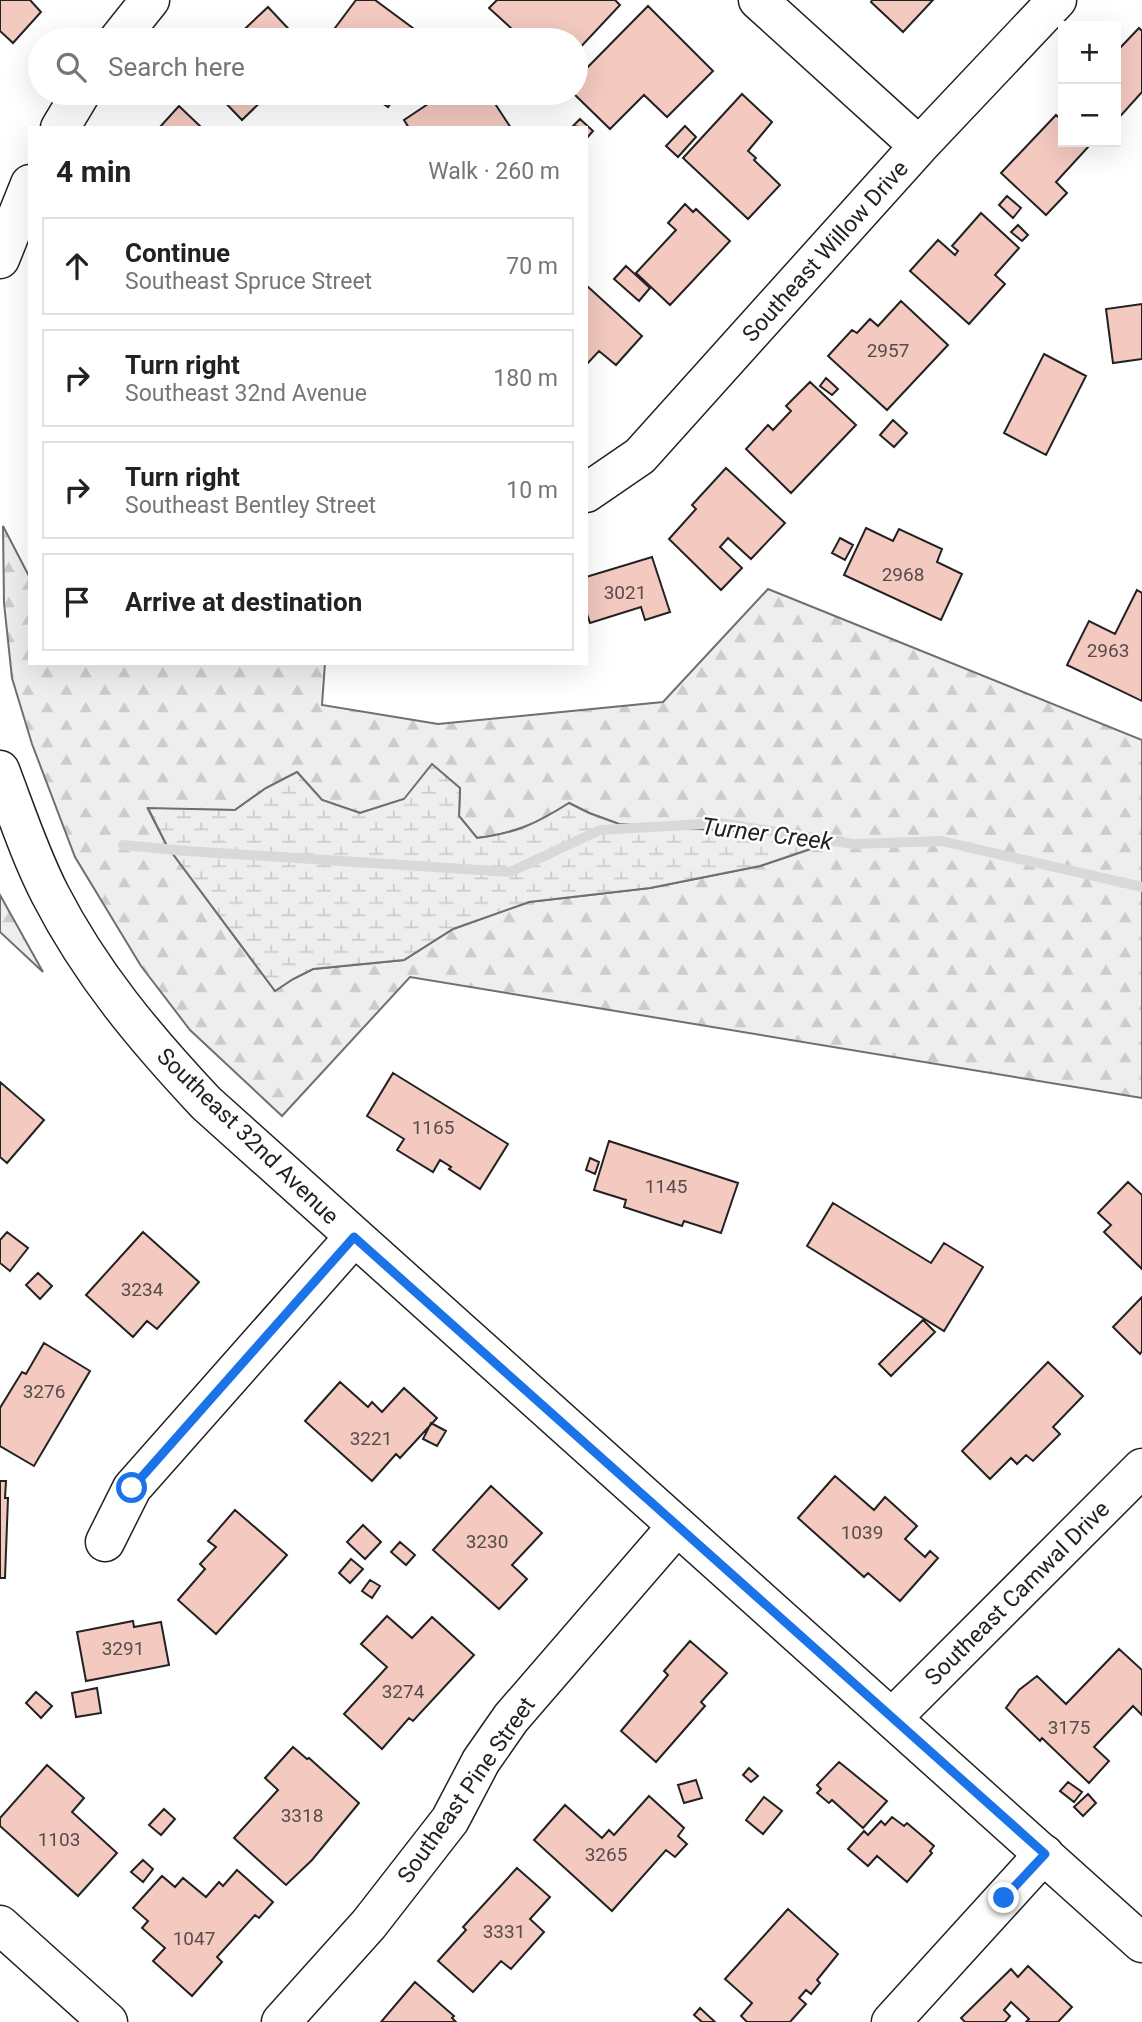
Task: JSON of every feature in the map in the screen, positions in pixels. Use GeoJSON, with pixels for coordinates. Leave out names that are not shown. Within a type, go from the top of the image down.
{"type":"FeatureCollection","features":[{"type":"Feature","properties":{"kind":"street"},"geometry":{"type":"LineString","coordinates":[[128,28],[150,0]]}},
{"type":"Feature","properties":{"kind":"street"},"geometry":{"type":"LineString","coordinates":[[758,0],[919,145]]}},
{"type":"Feature","properties":{"kind":"street","name":"Southeast Willow Drive"},"geometry":{"type":"LineString","coordinates":[[588,492],[639,456],[919,145],[1057,0]]}},
{"type":"Feature","properties":{"kind":"street"},"geometry":{"type":"LineString","coordinates":[[61,126],[74,105]]}},
{"type":"Feature","properties":{"kind":"street"},"geometry":{"type":"LineString","coordinates":[[0,259],[28,189]]}},
{"type":"Feature","properties":{"kind":"street","name":"Southeast 32nd Avenue"},"geometry":{"type":"LineString","coordinates":[[0,770],[50,894],[98,974],[129,1018],[206,1103],[1142,1943]]}},
{"type":"Feature","properties":{"kind":"street"},"geometry":{"type":"LineString","coordinates":[[105,1542],[132,1488],[354,1237]]}},
{"type":"Feature","properties":{"kind":"street","name":"Southeast Camwal Drive"},"geometry":{"type":"LineString","coordinates":[[892,1718],[1142,1468]]}},
{"type":"Feature","properties":{"kind":"street","name":"Southeast Pine Street"},"geometry":{"type":"LineString","coordinates":[[281,2022],[369,1924],[450,1820],[481,1761],[511,1718],[677,1525]]}},
{"type":"Feature","properties":{"kind":"street"},"geometry":{"type":"LineString","coordinates":[[891,2022],[1045,1854]]}},
{"type":"Feature","properties":{"kind":"street"},"geometry":{"type":"LineString","coordinates":[[0,1925],[108,2022]]}},
{"type":"Feature","properties":{"kind":"green space"},"geometry":{"type":"Polygon","coordinates":[[[3,526],[28,574],[28,665],[325,665],[322,705],[438,724],[663,702],[768,589],[1142,740],[1142,1098],[410,977],[282,1116],[190,1030],[141,966],[75,857],[32,744],[12,678],[4,603],[3,526]],[[297,772],[266,788],[235,810],[148,809],[167,846],[275,991],[313,969],[404,960],[453,929],[529,902],[650,888],[760,866],[840,839],[619,824],[569,803],[525,826],[477,838],[459,816],[460,788],[404,799],[360,813],[322,800],[297,772]]]}},
{"type":"Feature","properties":{"kind":"green space"},"geometry":{"type":"Polygon","coordinates":[[[432,764],[460,788],[459,816],[477,838],[525,826],[569,803],[619,824],[843,838],[760,866],[650,888],[529,902],[453,929],[404,960],[313,969],[275,991],[167,846],[148,808],[235,810],[266,788],[297,772],[322,800],[360,813],[404,799],[432,764]]]}},
{"type":"Feature","properties":{"kind":"green space"},"geometry":{"type":"Polygon","coordinates":[[[0,895],[43,972],[0,932],[0,895]]]}},
{"type":"Feature","properties":{"kind":"building"},"geometry":{"type":"Polygon","coordinates":[[[0,0],[30,0],[41,12],[13,43],[0,31],[0,0]]]}},
{"type":"Feature","properties":{"kind":"building"},"geometry":{"type":"Polygon","coordinates":[[[356,0],[375,0],[413,28],[335,28],[356,0]]]}},
{"type":"Feature","properties":{"kind":"building"},"geometry":{"type":"Polygon","coordinates":[[[497,0],[615,0],[620,5],[588,39],[588,28],[511,28],[489,8],[497,0]]]}},
{"type":"Feature","properties":{"kind":"building"},"geometry":{"type":"Polygon","coordinates":[[[933,0],[903,32],[871,2],[933,0]]]}},
{"type":"Feature","properties":{"kind":"building"},"geometry":{"type":"Polygon","coordinates":[[[648,6],[713,71],[667,117],[644,95],[610,129],[585,105],[588,105],[588,67],[648,6]]]}},
{"type":"Feature","properties":{"kind":"building"},"geometry":{"type":"Polygon","coordinates":[[[268,7],[288,28],[246,28],[268,7]]]}},
{"type":"Feature","properties":{"kind":"building"},"geometry":{"type":"Polygon","coordinates":[[[1139,28],[1142,31],[1142,92],[1121,115],[1121,84],[1121,47],[1139,28]]]}},
{"type":"Feature","properties":{"kind":"building"},"geometry":{"type":"Polygon","coordinates":[[[742,94],[772,122],[748,151],[780,185],[748,219],[683,158],[742,94]]]}},
{"type":"Feature","properties":{"kind":"building"},"geometry":{"type":"Polygon","coordinates":[[[228,105],[258,105],[242,120],[228,105]]]}},
{"type":"Feature","properties":{"kind":"building"},"geometry":{"type":"Polygon","coordinates":[[[426,105],[496,105],[510,126],[408,126],[404,120],[426,105]]]}},
{"type":"Feature","properties":{"kind":"building"},"geometry":{"type":"Polygon","coordinates":[[[179,106],[200,126],[161,126],[179,106]]]}},
{"type":"Feature","properties":{"kind":"building"},"geometry":{"type":"Polygon","coordinates":[[[1056,115],[1058,147],[1088,147],[1056,182],[1067,193],[1046,215],[1001,173],[1056,115]]]}},
{"type":"Feature","properties":{"kind":"building"},"geometry":{"type":"Polygon","coordinates":[[[580,119],[588,126],[573,126],[580,119]]]}},
{"type":"Feature","properties":{"kind":"building"},"geometry":{"type":"Polygon","coordinates":[[[685,126],[696,137],[678,157],[666,146],[685,126]]]}},
{"type":"Feature","properties":{"kind":"building"},"geometry":{"type":"Polygon","coordinates":[[[1007,196],[1021,208],[1013,218],[999,205],[1007,196]]]}},
{"type":"Feature","properties":{"kind":"building"},"geometry":{"type":"Polygon","coordinates":[[[685,204],[693,212],[696,209],[730,241],[670,305],[636,273],[676,230],[668,223],[685,204]]]}},
{"type":"Feature","properties":{"kind":"building"},"geometry":{"type":"Polygon","coordinates":[[[981,213],[1019,248],[995,275],[1005,284],[969,324],[910,271],[938,240],[955,255],[958,251],[952,246],[981,213]]]}},
{"type":"Feature","properties":{"kind":"building"},"geometry":{"type":"Polygon","coordinates":[[[1018,225],[1028,235],[1022,241],[1011,232],[1018,225]]]}},
{"type":"Feature","properties":{"kind":"building"},"geometry":{"type":"Polygon","coordinates":[[[626,266],[650,288],[639,301],[614,279],[626,266]]]}},
{"type":"Feature","properties":{"kind":"building"},"geometry":{"type":"Polygon","coordinates":[[[588,287],[642,336],[616,365],[599,351],[588,363],[588,287]]]}},
{"type":"Feature","properties":{"kind":"building"},"geometry":{"type":"Polygon","coordinates":[[[901,301],[948,345],[887,410],[828,356],[852,330],[857,333],[870,319],[878,326],[901,301]]]}},
{"type":"Feature","properties":{"kind":"building"},"geometry":{"type":"Polygon","coordinates":[[[1142,304],[1142,359],[1113,363],[1106,309],[1142,304]]]}},
{"type":"Feature","properties":{"kind":"building"},"geometry":{"type":"Polygon","coordinates":[[[1044,354],[1086,376],[1046,455],[1004,433],[1044,354]]]}},
{"type":"Feature","properties":{"kind":"building"},"geometry":{"type":"Polygon","coordinates":[[[826,378],[838,389],[832,395],[820,386],[826,378]]]}},
{"type":"Feature","properties":{"kind":"building"},"geometry":{"type":"Polygon","coordinates":[[[810,382],[856,425],[791,493],[746,449],[768,425],[773,430],[791,411],[786,406],[810,382]]]}},
{"type":"Feature","properties":{"kind":"building"},"geometry":{"type":"Polygon","coordinates":[[[893,420],[907,433],[894,447],[880,435],[893,420]]]}},
{"type":"Feature","properties":{"kind":"building"},"geometry":{"type":"Polygon","coordinates":[[[726,468],[785,523],[751,559],[728,538],[720,547],[742,568],[721,590],[669,539],[696,509],[692,505],[726,468]]]}},
{"type":"Feature","properties":{"kind":"building"},"geometry":{"type":"Polygon","coordinates":[[[866,528],[893,541],[899,529],[942,549],[937,562],[962,574],[941,620],[844,575],[866,528]]]}},
{"type":"Feature","properties":{"kind":"building"},"geometry":{"type":"Polygon","coordinates":[[[840,538],[853,545],[845,560],[832,553],[840,538]]]}},
{"type":"Feature","properties":{"kind":"building"},"geometry":{"type":"Polygon","coordinates":[[[652,557],[670,612],[645,620],[641,607],[590,623],[588,576],[652,557]]]}},
{"type":"Feature","properties":{"kind":"building"},"geometry":{"type":"Polygon","coordinates":[[[1137,590],[1142,593],[1142,701],[1067,665],[1089,621],[1115,634],[1137,590]]]}},
{"type":"Feature","properties":{"kind":"building"},"geometry":{"type":"Polygon","coordinates":[[[393,1073],[508,1144],[480,1189],[440,1160],[433,1172],[397,1150],[404,1139],[367,1116],[393,1073]]]}},
{"type":"Feature","properties":{"kind":"building"},"geometry":{"type":"Polygon","coordinates":[[[0,1082],[44,1120],[7,1163],[0,1157],[0,1082]]]}},
{"type":"Feature","properties":{"kind":"building"},"geometry":{"type":"Polygon","coordinates":[[[609,1141],[738,1183],[721,1233],[684,1221],[682,1226],[624,1207],[626,1200],[594,1190],[609,1141]]]}},
{"type":"Feature","properties":{"kind":"building"},"geometry":{"type":"Polygon","coordinates":[[[590,1158],[599,1162],[595,1174],[586,1170],[590,1158]]]}},
{"type":"Feature","properties":{"kind":"building"},"geometry":{"type":"Polygon","coordinates":[[[1128,1182],[1142,1195],[1142,1269],[1104,1232],[1111,1225],[1098,1213],[1128,1182]]]}},
{"type":"Feature","properties":{"kind":"building"},"geometry":{"type":"Polygon","coordinates":[[[833,1203],[931,1263],[944,1243],[983,1267],[944,1331],[807,1246],[833,1203]]]}},
{"type":"Feature","properties":{"kind":"building"},"geometry":{"type":"Polygon","coordinates":[[[7,1232],[28,1248],[10,1271],[0,1263],[0,1240],[7,1232]]]}},
{"type":"Feature","properties":{"kind":"building"},"geometry":{"type":"Polygon","coordinates":[[[143,1232],[199,1282],[157,1329],[147,1321],[133,1337],[86,1295],[143,1232]]]}},
{"type":"Feature","properties":{"kind":"building"},"geometry":{"type":"Polygon","coordinates":[[[38,1273],[52,1286],[40,1299],[26,1285],[38,1273]]]}},
{"type":"Feature","properties":{"kind":"building"},"geometry":{"type":"Polygon","coordinates":[[[1142,1297],[1142,1351],[1140,1354],[1113,1327],[1142,1297]]]}},
{"type":"Feature","properties":{"kind":"building"},"geometry":{"type":"Polygon","coordinates":[[[923,1320],[935,1332],[891,1376],[879,1364],[923,1320]]]}},
{"type":"Feature","properties":{"kind":"building"},"geometry":{"type":"Polygon","coordinates":[[[44,1343],[90,1371],[34,1466],[0,1446],[0,1408],[22,1372],[26,1374],[44,1343]]]}},
{"type":"Feature","properties":{"kind":"building"},"geometry":{"type":"Polygon","coordinates":[[[1048,1362],[1083,1396],[1053,1427],[1060,1434],[1033,1461],[1026,1455],[1017,1464],[1011,1458],[990,1479],[962,1451],[1048,1362]]]}},
{"type":"Feature","properties":{"kind":"building"},"geometry":{"type":"Polygon","coordinates":[[[340,1382],[368,1407],[372,1402],[382,1412],[404,1388],[437,1418],[400,1458],[396,1454],[372,1481],[305,1421],[340,1382]]]}},
{"type":"Feature","properties":{"kind":"building"},"geometry":{"type":"Polygon","coordinates":[[[431,1423],[446,1431],[437,1446],[423,1439],[431,1423]]]}},
{"type":"Feature","properties":{"kind":"building"},"geometry":{"type":"Polygon","coordinates":[[[835,1476],[874,1510],[885,1497],[917,1526],[905,1539],[925,1557],[930,1551],[938,1558],[900,1601],[868,1573],[864,1577],[798,1518],[835,1476]]]}},
{"type":"Feature","properties":{"kind":"building"},"geometry":{"type":"Polygon","coordinates":[[[0,1481],[6,1481],[5,1498],[8,1498],[5,1578],[0,1578],[0,1481]]]}},
{"type":"Feature","properties":{"kind":"building"},"geometry":{"type":"Polygon","coordinates":[[[491,1486],[542,1533],[512,1565],[527,1579],[499,1609],[433,1550],[491,1486]]]}},
{"type":"Feature","properties":{"kind":"building"},"geometry":{"type":"Polygon","coordinates":[[[235,1510],[287,1555],[216,1634],[178,1600],[205,1569],[200,1564],[216,1547],[208,1541],[235,1510]]]}},
{"type":"Feature","properties":{"kind":"building"},"geometry":{"type":"Polygon","coordinates":[[[363,1525],[381,1542],[365,1559],[347,1542],[363,1525]]]}},
{"type":"Feature","properties":{"kind":"building"},"geometry":{"type":"Polygon","coordinates":[[[400,1542],[415,1555],[406,1565],[391,1552],[400,1542]]]}},
{"type":"Feature","properties":{"kind":"building"},"geometry":{"type":"Polygon","coordinates":[[[351,1559],[363,1569],[350,1583],[339,1573],[351,1559]]]}},
{"type":"Feature","properties":{"kind":"building"},"geometry":{"type":"Polygon","coordinates":[[[370,1580],[380,1586],[372,1598],[362,1591],[370,1580]]]}},
{"type":"Feature","properties":{"kind":"building"},"geometry":{"type":"Polygon","coordinates":[[[387,1616],[412,1638],[432,1617],[474,1655],[413,1721],[409,1718],[382,1749],[344,1714],[387,1667],[361,1644],[387,1616]]]}},
{"type":"Feature","properties":{"kind":"building"},"geometry":{"type":"Polygon","coordinates":[[[133,1621],[134,1627],[161,1622],[169,1665],[86,1681],[77,1632],[133,1621]]]}},
{"type":"Feature","properties":{"kind":"building"},"geometry":{"type":"Polygon","coordinates":[[[690,1641],[727,1673],[701,1702],[705,1706],[656,1762],[621,1731],[668,1675],[664,1671],[690,1641]]]}},
{"type":"Feature","properties":{"kind":"building"},"geometry":{"type":"Polygon","coordinates":[[[1119,1649],[1142,1670],[1142,1715],[1133,1706],[1094,1747],[1109,1761],[1089,1783],[1006,1708],[1019,1690],[1037,1676],[1066,1704],[1119,1649]]]}},
{"type":"Feature","properties":{"kind":"building"},"geometry":{"type":"Polygon","coordinates":[[[97,1688],[101,1713],[76,1717],[72,1693],[97,1688]]]}},
{"type":"Feature","properties":{"kind":"building"},"geometry":{"type":"Polygon","coordinates":[[[36,1692],[52,1706],[41,1718],[26,1703],[36,1692]]]}},
{"type":"Feature","properties":{"kind":"building"},"geometry":{"type":"Polygon","coordinates":[[[293,1747],[359,1803],[312,1860],[286,1885],[234,1838],[278,1790],[265,1778],[293,1747]]]}},
{"type":"Feature","properties":{"kind":"building"},"geometry":{"type":"Polygon","coordinates":[[[839,1762],[887,1801],[863,1828],[832,1800],[829,1803],[817,1793],[821,1789],[817,1785],[839,1762]]]}},
{"type":"Feature","properties":{"kind":"building"},"geometry":{"type":"Polygon","coordinates":[[[47,1765],[84,1798],[72,1812],[117,1853],[78,1896],[0,1826],[0,1818],[47,1765]]]}},
{"type":"Feature","properties":{"kind":"building"},"geometry":{"type":"Polygon","coordinates":[[[749,1768],[758,1776],[751,1782],[743,1775],[749,1768]]]}},
{"type":"Feature","properties":{"kind":"building"},"geometry":{"type":"Polygon","coordinates":[[[696,1780],[702,1798],[684,1803],[678,1785],[696,1780]]]}},
{"type":"Feature","properties":{"kind":"building"},"geometry":{"type":"Polygon","coordinates":[[[1068,1782],[1082,1792],[1074,1802],[1060,1791],[1068,1782]]]}},
{"type":"Feature","properties":{"kind":"building"},"geometry":{"type":"Polygon","coordinates":[[[1088,1794],[1096,1803],[1083,1816],[1074,1807],[1088,1794]]]}},
{"type":"Feature","properties":{"kind":"building"},"geometry":{"type":"Polygon","coordinates":[[[649,1796],[684,1828],[678,1836],[687,1844],[675,1857],[666,1850],[612,1911],[534,1840],[565,1805],[602,1838],[609,1830],[614,1835],[649,1796]]]}},
{"type":"Feature","properties":{"kind":"building"},"geometry":{"type":"Polygon","coordinates":[[[764,1797],[782,1811],[763,1834],[746,1820],[764,1797]]]}},
{"type":"Feature","properties":{"kind":"building"},"geometry":{"type":"Polygon","coordinates":[[[164,1809],[175,1819],[161,1835],[149,1825],[164,1809]]]}},
{"type":"Feature","properties":{"kind":"building"},"geometry":{"type":"Polygon","coordinates":[[[892,1817],[904,1826],[907,1823],[934,1846],[930,1851],[932,1853],[907,1882],[877,1856],[868,1866],[848,1849],[864,1831],[868,1835],[881,1821],[885,1825],[892,1817]]]}},
{"type":"Feature","properties":{"kind":"building"},"geometry":{"type":"Polygon","coordinates":[[[143,1860],[153,1869],[143,1882],[131,1872],[143,1860]]]}},
{"type":"Feature","properties":{"kind":"building"},"geometry":{"type":"Polygon","coordinates":[[[517,1868],[550,1897],[530,1919],[544,1932],[511,1969],[501,1961],[473,1992],[438,1961],[466,1930],[463,1927],[517,1868]]]}},
{"type":"Feature","properties":{"kind":"building"},"geometry":{"type":"Polygon","coordinates":[[[237,1870],[273,1902],[259,1918],[255,1915],[217,1957],[222,1962],[192,1996],[153,1961],[165,1948],[142,1928],[148,1921],[133,1908],[162,1876],[175,1887],[183,1878],[206,1897],[219,1882],[223,1886],[237,1870]]]}},
{"type":"Feature","properties":{"kind":"building"},"geometry":{"type":"Polygon","coordinates":[[[788,1909],[838,1954],[817,1980],[820,1983],[811,1994],[806,1990],[799,1998],[806,2004],[790,2022],[747,2022],[741,2016],[752,2003],[725,1979],[788,1909]]]}},
{"type":"Feature","properties":{"kind":"building"},"geometry":{"type":"Polygon","coordinates":[[[1028,1966],[1072,2007],[1058,2022],[1026,2022],[1029,2019],[1011,2002],[1004,2010],[1010,2016],[1005,2022],[965,2022],[961,2018],[1011,1969],[1018,1977],[1028,1966]]]}},
{"type":"Feature","properties":{"kind":"building"},"geometry":{"type":"Polygon","coordinates":[[[415,1982],[454,2016],[452,2018],[456,2022],[381,2022],[415,1982]]]}},
{"type":"Feature","properties":{"kind":"building"},"geometry":{"type":"Polygon","coordinates":[[[700,2008],[715,2022],[702,2022],[694,2015],[700,2008]]]}},
{"type":"Feature","properties":{"kind":"waterway","name":"Turner Creek"},"geometry":{"type":"LineString","coordinates":[[123,845],[510,872],[600,830],[720,823],[853,844],[941,841],[1142,887]]}},
{"type":"Feature","properties":{"kind":"route"},"geometry":{"type":"LineString","coordinates":[[132,1488],[354,1237],[1045,1854],[1004,1898]]}}]}
